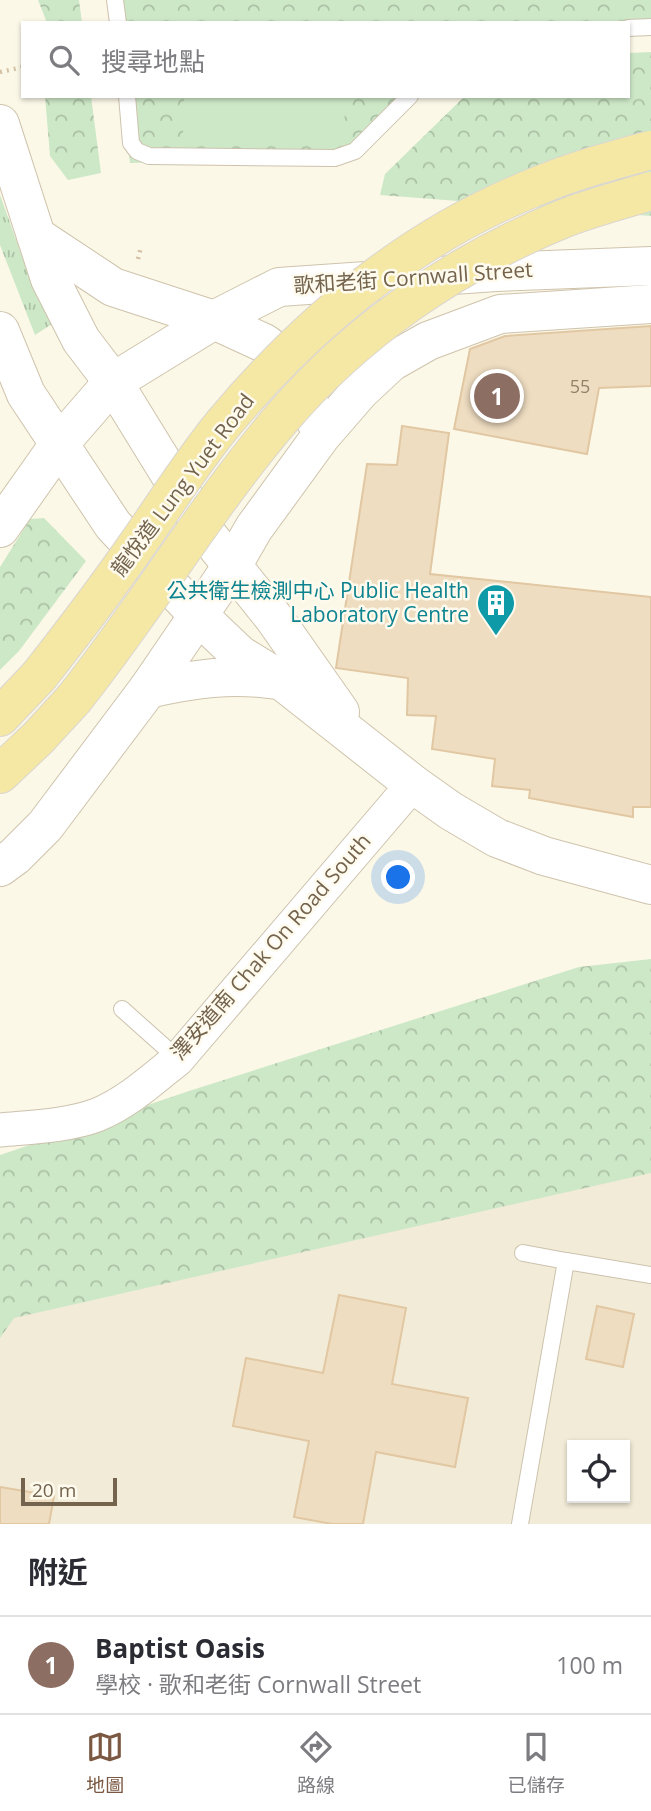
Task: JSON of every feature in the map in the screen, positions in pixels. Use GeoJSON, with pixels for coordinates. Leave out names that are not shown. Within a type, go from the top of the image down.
{"type":"FeatureCollection","features":[{"type":"Feature","properties":{"kind":"main road"},"geometry":{"type":"LineString","coordinates":[[0,124],[50,279],[75,329],[113,382],[206,533],[274,618],[363,745]]}},
{"type":"Feature","properties":{"kind":"main road","name":"龍悅道 Lung Yuet Road"},"geometry":{"type":"LineString","coordinates":[[0,718],[39,676],[116,575],[222,427],[260,382],[307,334],[360,288],[419,247],[484,210],[540,185],[596,165],[651,150]]}},
{"type":"Feature","properties":{"kind":"main road","name":"龍悅道 Lung Yuet Road"},"geometry":{"type":"LineString","coordinates":[[0,774],[73,700],[254,452],[282,418],[339,359],[417,298],[484,256],[562,219],[651,191]]}},
{"type":"Feature","properties":{"kind":"main road"},"geometry":{"type":"LineString","coordinates":[[36,236],[113,287],[214,320],[264,343],[279,354],[304,388],[321,436]]}},
{"type":"Feature","properties":{"kind":"main road","name":"歌和老街 Cornwall Street"},"geometry":{"type":"LineString","coordinates":[[60,443],[113,382],[214,320],[279,287],[651,265]]}},
{"type":"Feature","properties":{"kind":"main road","name":"歌和老街 Cornwall Street"},"geometry":{"type":"LineString","coordinates":[[199,616],[254,528],[321,436],[360,391],[391,362],[428,341],[500,314],[651,304]]}},
{"type":"Feature","properties":{"kind":"main road"},"geometry":{"type":"LineString","coordinates":[[0,331],[26,394],[113,525],[240,655],[281,680],[413,784],[451,811],[497,838],[544,856],[651,885]]}},
{"type":"Feature","properties":{"kind":"main road"},"geometry":{"type":"LineString","coordinates":[[0,528],[60,443]]}},
{"type":"Feature","properties":{"kind":"main road"},"geometry":{"type":"LineString","coordinates":[[0,867],[45,827],[148,690],[199,616]]}},
{"type":"Feature","properties":{"kind":"main road"},"geometry":{"type":"LineString","coordinates":[[148,690],[183,681],[228,676],[281,680]]}},
{"type":"Feature","properties":{"kind":"street","name":"澤安道南 Chak On Road South"},"geometry":{"type":"LineString","coordinates":[[0,1129],[56,1125],[97,1114],[131,1095],[178,1059],[413,784]]}},
{"type":"Feature","properties":{"kind":"lane"},"geometry":{"type":"LineString","coordinates":[[115,0],[118,21]]}},
{"type":"Feature","properties":{"kind":"lane"},"geometry":{"type":"LineString","coordinates":[[630,28],[651,27]]}},
{"type":"Feature","properties":{"kind":"lane"},"geometry":{"type":"LineString","coordinates":[[127,98],[131,143],[137,151],[149,156],[335,158],[355,151],[408,98]]}},
{"type":"Feature","properties":{"kind":"lane"},"geometry":{"type":"LineString","coordinates":[[122,1009],[178,1059]]}},
{"type":"Feature","properties":{"kind":"lane"},"geometry":{"type":"LineString","coordinates":[[523,1253],[651,1275]]}},
{"type":"Feature","properties":{"kind":"lane"},"geometry":{"type":"LineString","coordinates":[[520,1524],[566,1261]]}},
{"type":"Feature","properties":{"kind":"path"},"geometry":{"type":"LineString","coordinates":[[0,72],[21,67]]}},
{"type":"Feature","properties":{"kind":"shaded area"},"geometry":{"type":"Polygon","coordinates":[[[651,992],[651,1524],[0,1524],[0,1160],[651,992]]]}},
{"type":"Feature","properties":{"kind":"green space"},"geometry":{"type":"Polygon","coordinates":[[[38,0],[79,0],[82,21],[46,21],[38,0]]]}},
{"type":"Feature","properties":{"kind":"green space"},"geometry":{"type":"Polygon","coordinates":[[[108,0],[651,0],[651,22],[111,21],[108,0]]]}},
{"type":"Feature","properties":{"kind":"green space"},"geometry":{"type":"Polygon","coordinates":[[[651,52],[651,216],[380,195],[385,174],[463,98],[630,98],[630,53],[651,52]]]}},
{"type":"Feature","properties":{"kind":"green space"},"geometry":{"type":"Polygon","coordinates":[[[45,98],[91,98],[101,173],[68,180],[50,156],[45,98]]]}},
{"type":"Feature","properties":{"kind":"green space"},"geometry":{"type":"Polygon","coordinates":[[[121,98],[416,98],[357,156],[130,163],[121,98]]]}},
{"type":"Feature","properties":{"kind":"green space"},"geometry":{"type":"Polygon","coordinates":[[[184,98],[345,98],[344,142],[183,140],[184,98]]]}},
{"type":"Feature","properties":{"kind":"green space"},"geometry":{"type":"Polygon","coordinates":[[[0,195],[32,284],[52,324],[35,335],[0,245],[0,195]]]}},
{"type":"Feature","properties":{"kind":"green space"},"geometry":{"type":"Polygon","coordinates":[[[44,518],[86,561],[19,651],[0,670],[0,567],[30,519],[44,518]]]}},
{"type":"Feature","properties":{"kind":"green space"},"geometry":{"type":"Polygon","coordinates":[[[651,959],[651,1173],[14,1318],[0,1338],[0,1155],[189,1091],[579,967],[651,959]]]}},
{"type":"Feature","properties":{"kind":"building"},"geometry":{"type":"Polygon","coordinates":[[[651,326],[651,386],[599,388],[587,454],[454,429],[470,349],[505,336],[651,326]]]}},
{"type":"Feature","properties":{"kind":"building","name":"公共衛生檢測中心 Public Health Laboratory Centre"},"geometry":{"type":"Polygon","coordinates":[[[402,426],[449,433],[430,574],[651,597],[651,807],[633,807],[633,817],[529,798],[530,790],[492,786],[495,759],[432,749],[436,716],[407,715],[408,678],[336,668],[367,464],[397,465],[402,426]]]}},
{"type":"Feature","properties":{"kind":"building"},"geometry":{"type":"Polygon","coordinates":[[[339,1295],[406,1308],[392,1384],[468,1398],[455,1467],[376,1452],[363,1524],[332,1524],[294,1517],[309,1441],[233,1426],[246,1358],[323,1373],[339,1295]]]}},
{"type":"Feature","properties":{"kind":"building"},"geometry":{"type":"Polygon","coordinates":[[[597,1306],[634,1314],[623,1367],[586,1359],[597,1306]]]}},
{"type":"Feature","properties":{"kind":"building"},"geometry":{"type":"Polygon","coordinates":[[[0,1487],[54,1496],[49,1524],[0,1524],[0,1487]]]}},
{"type":"Feature","properties":{"kind":"place","name":"Baptist Oasis"},"geometry":{"type":"Point","coordinates":[497,396]}},
{"type":"Feature","properties":{"kind":"place","name":"公共衛生檢測中心 Public Health Laboratory Centre"},"geometry":{"type":"Point","coordinates":[496,637]}}]}
